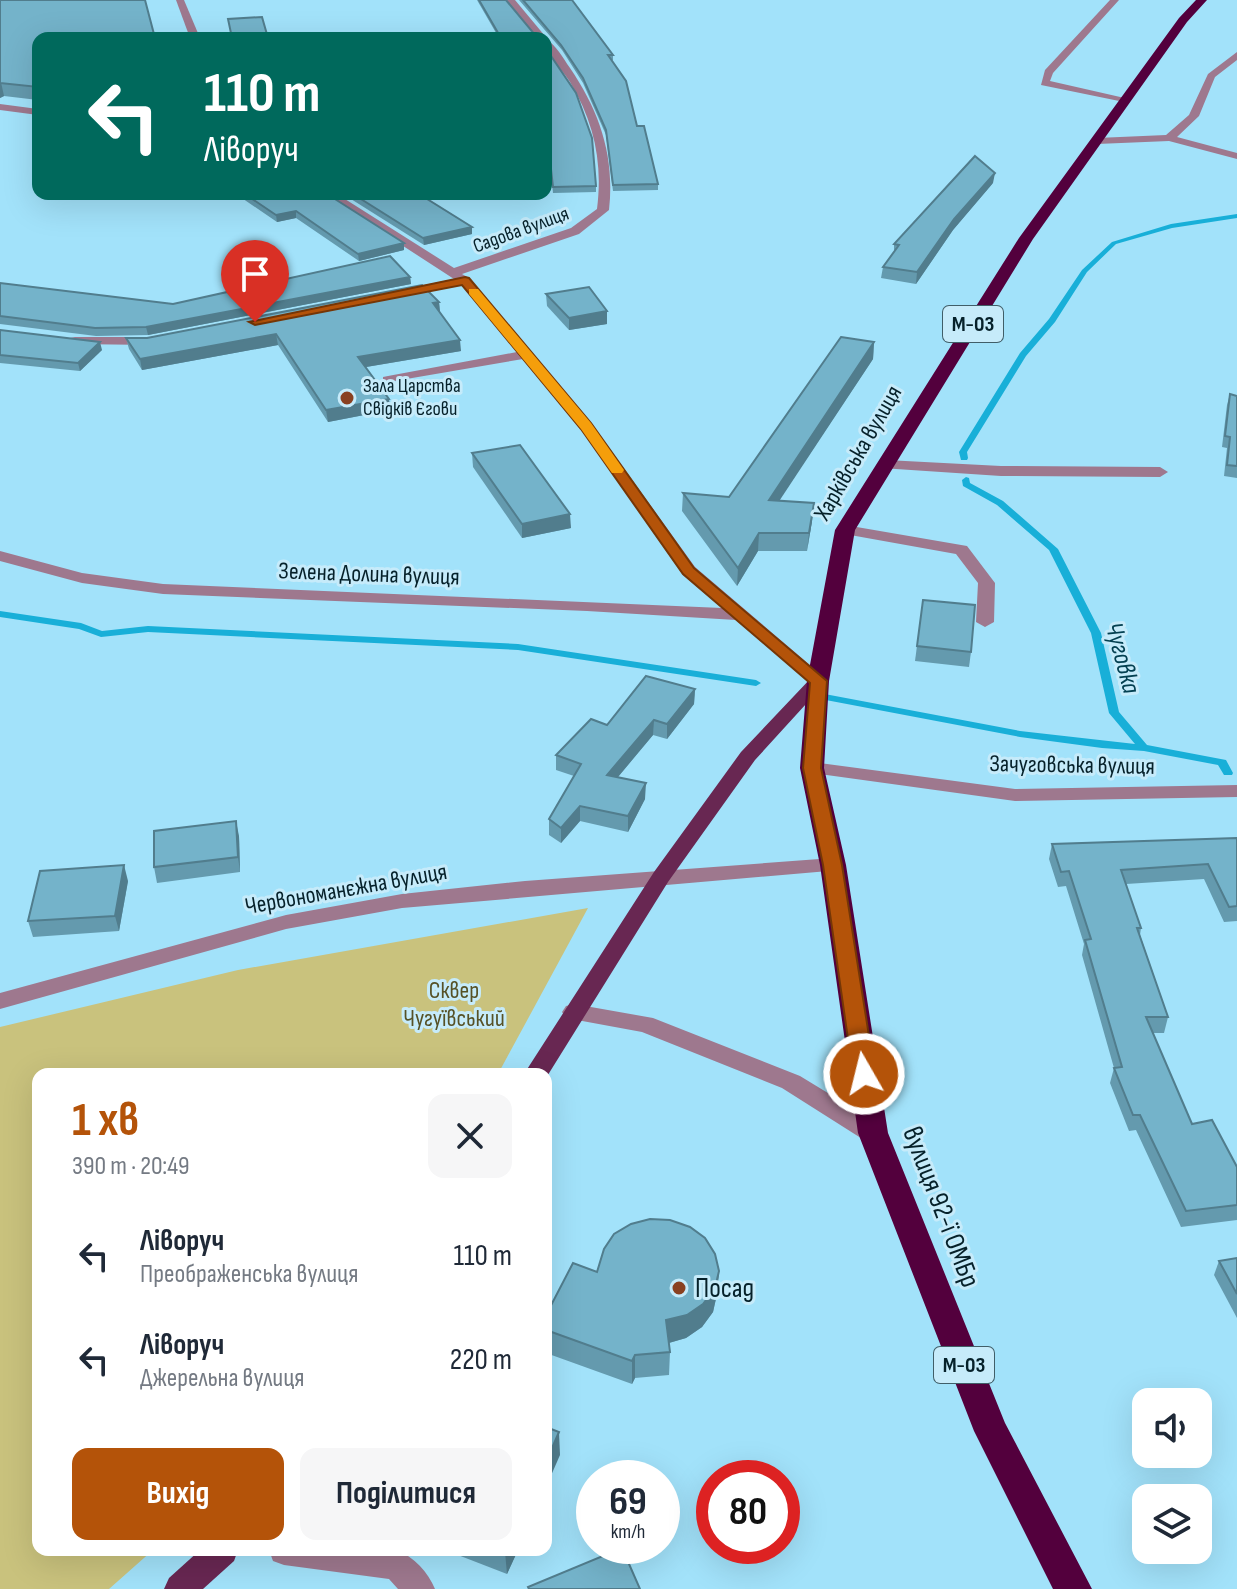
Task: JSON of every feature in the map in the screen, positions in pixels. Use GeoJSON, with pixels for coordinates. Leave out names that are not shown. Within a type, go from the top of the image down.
{"type":"FeatureCollection","features":[{"type":"Feature","properties":{"kind":"highway","name":"Харківська вулиця"},"geometry":{"type":"LineString","coordinates":[[818,681],[845,530],[1026,238],[1183,20],[1202,0]]}},
{"type":"Feature","properties":{"kind":"highway","name":"вулиця 92-ї ОМБр"},"geometry":{"type":"LineString","coordinates":[[818,681],[812,768],[833,865],[873,1133],[991,1431],[1073,1589]]}},
{"type":"Feature","properties":{"kind":"main road"},"geometry":{"type":"LineString","coordinates":[[540,1068],[661,877],[748,756],[818,681]]}},
{"type":"Feature","properties":{"kind":"main road"},"geometry":{"type":"LineString","coordinates":[[180,1589],[216,1556]]}},
{"type":"Feature","properties":{"kind":"street"},"geometry":{"type":"LineString","coordinates":[[180,0],[193,32]]}},
{"type":"Feature","properties":{"kind":"street","name":"Садова вулиця"},"geometry":{"type":"LineString","coordinates":[[510,0],[537,32]]}},
{"type":"Feature","properties":{"kind":"street"},"geometry":{"type":"LineString","coordinates":[[1115,0],[1048,72],[1044,83],[1125,101]]}},
{"type":"Feature","properties":{"kind":"street","name":"Садова вулиця"},"geometry":{"type":"LineString","coordinates":[[460,276],[575,231],[603,210],[606,196],[605,160],[592,110],[552,52]]}},
{"type":"Feature","properties":{"kind":"street"},"geometry":{"type":"LineString","coordinates":[[1169,138],[1194,116],[1211,76],[1237,55]]}},
{"type":"Feature","properties":{"kind":"street"},"geometry":{"type":"LineString","coordinates":[[0,107],[32,111]]}},
{"type":"Feature","properties":{"kind":"street"},"geometry":{"type":"LineString","coordinates":[[1097,141],[1169,138],[1237,156]]}},
{"type":"Feature","properties":{"kind":"street"},"geometry":{"type":"LineString","coordinates":[[339,200],[460,276],[586,426],[689,571],[818,681]]}},
{"type":"Feature","properties":{"kind":"street"},"geometry":{"type":"LineString","coordinates":[[388,296],[460,276]]}},
{"type":"Feature","properties":{"kind":"street"},"geometry":{"type":"LineString","coordinates":[[66,340],[96,343],[163,340]]}},
{"type":"Feature","properties":{"kind":"street"},"geometry":{"type":"LineString","coordinates":[[388,380],[525,355]]}},
{"type":"Feature","properties":{"kind":"street"},"geometry":{"type":"LineString","coordinates":[[886,465],[1001,471],[1160,472]]}},
{"type":"Feature","properties":{"kind":"street"},"geometry":{"type":"LineString","coordinates":[[845,530],[961,550],[987,583],[985,622]]}},
{"type":"Feature","properties":{"kind":"street","name":"Зелена Долина вулиця"},"geometry":{"type":"LineString","coordinates":[[0,556],[41,570],[141,589],[648,608],[741,615]]}},
{"type":"Feature","properties":{"kind":"street","name":"Зачуговська вулиця"},"geometry":{"type":"LineString","coordinates":[[812,768],[1015,795],[1237,791]]}},
{"type":"Feature","properties":{"kind":"street","name":"Червономанєжна вулиця"},"geometry":{"type":"LineString","coordinates":[[0,1001],[286,922],[402,901],[833,865]]}},
{"type":"Feature","properties":{"kind":"street"},"geometry":{"type":"LineString","coordinates":[[574,1012],[645,1024],[791,1082],[873,1133]]}},
{"type":"Feature","properties":{"kind":"street"},"geometry":{"type":"LineString","coordinates":[[329,1556],[397,1565],[419,1589]]}},
{"type":"Feature","properties":{"kind":"green space","name":"Сквер Чугуївський"},"geometry":{"type":"Polygon","coordinates":[[[588,908],[501,1068],[32,1068],[32,1556],[146,1556],[109,1589],[0,1589],[0,1027],[238,970],[588,908]]]}},
{"type":"Feature","properties":{"kind":"building"},"geometry":{"type":"Polygon","coordinates":[[[0,0],[145,0],[153,32],[32,32],[32,86],[0,83],[0,0]]]}},
{"type":"Feature","properties":{"kind":"building"},"geometry":{"type":"Polygon","coordinates":[[[479,0],[506,0],[533,32],[498,32],[479,0]]]}},
{"type":"Feature","properties":{"kind":"building"},"geometry":{"type":"Polygon","coordinates":[[[523,0],[572,0],[613,55],[608,55],[626,81],[637,126],[644,126],[658,184],[613,185],[606,130],[583,78],[523,0]]]}},
{"type":"Feature","properties":{"kind":"building"},"geometry":{"type":"Polygon","coordinates":[[[262,17],[266,32],[231,32],[228,19],[262,17]]]}},
{"type":"Feature","properties":{"kind":"building"},"geometry":{"type":"Polygon","coordinates":[[[552,57],[576,93],[592,138],[596,186],[553,187],[552,57]]]}},
{"type":"Feature","properties":{"kind":"building"},"geometry":{"type":"Polygon","coordinates":[[[975,156],[995,173],[954,219],[917,272],[883,267],[899,245],[894,244],[975,156]]]}},
{"type":"Feature","properties":{"kind":"building"},"geometry":{"type":"Polygon","coordinates":[[[254,200],[336,200],[404,243],[358,254],[296,211],[276,215],[254,200]]]}},
{"type":"Feature","properties":{"kind":"building"},"geometry":{"type":"Polygon","coordinates":[[[363,200],[429,200],[472,227],[423,238],[363,200]]]}},
{"type":"Feature","properties":{"kind":"building"},"geometry":{"type":"Polygon","coordinates":[[[390,256],[410,277],[146,327],[95,328],[0,316],[0,283],[173,304],[390,256]]]}},
{"type":"Feature","properties":{"kind":"building"},"geometry":{"type":"Polygon","coordinates":[[[422,285],[439,302],[433,303],[460,340],[358,357],[389,399],[326,410],[276,334],[140,359],[126,338],[147,338],[422,285]]]}},
{"type":"Feature","properties":{"kind":"building"},"geometry":{"type":"Polygon","coordinates":[[[589,287],[607,311],[569,318],[546,294],[589,287]]]}},
{"type":"Feature","properties":{"kind":"building"},"geometry":{"type":"Polygon","coordinates":[[[0,330],[100,342],[78,363],[0,355],[0,330]]]}},
{"type":"Feature","properties":{"kind":"building"},"geometry":{"type":"Polygon","coordinates":[[[841,337],[874,342],[769,500],[814,503],[809,533],[759,533],[738,568],[683,493],[729,497],[841,337]]]}},
{"type":"Feature","properties":{"kind":"building"},"geometry":{"type":"Polygon","coordinates":[[[1230,394],[1237,396],[1237,466],[1227,465],[1230,437],[1225,436],[1230,394]]]}},
{"type":"Feature","properties":{"kind":"building"},"geometry":{"type":"Polygon","coordinates":[[[520,445],[570,514],[522,524],[472,453],[520,445]]]}},
{"type":"Feature","properties":{"kind":"building"},"geometry":{"type":"Polygon","coordinates":[[[923,600],[975,605],[971,652],[917,646],[923,600]]]}},
{"type":"Feature","properties":{"kind":"building"},"geometry":{"type":"Polygon","coordinates":[[[646,676],[695,689],[667,724],[654,720],[607,775],[646,783],[628,816],[580,806],[561,828],[549,819],[581,764],[556,755],[591,719],[607,725],[646,676]]]}},
{"type":"Feature","properties":{"kind":"building"},"geometry":{"type":"Polygon","coordinates":[[[236,821],[238,857],[154,867],[154,831],[236,821]]]}},
{"type":"Feature","properties":{"kind":"building"},"geometry":{"type":"Polygon","coordinates":[[[1237,838],[1237,906],[1229,907],[1208,864],[1121,870],[1141,928],[1137,928],[1168,1017],[1146,1017],[1192,1124],[1212,1120],[1237,1167],[1237,1205],[1186,1211],[1140,1115],[1133,1115],[1114,1068],[1122,1067],[1085,940],[1091,939],[1069,871],[1061,872],[1052,844],[1237,838]]]}},
{"type":"Feature","properties":{"kind":"building"},"geometry":{"type":"Polygon","coordinates":[[[124,865],[115,916],[28,921],[40,871],[124,865]]]}},
{"type":"Feature","properties":{"kind":"building"},"geometry":{"type":"Polygon","coordinates":[[[650,1219],[670,1220],[690,1227],[705,1238],[715,1254],[719,1271],[715,1288],[703,1304],[687,1315],[666,1320],[670,1352],[635,1355],[632,1361],[552,1332],[552,1303],[573,1263],[597,1272],[604,1249],[614,1234],[631,1224],[650,1219]]]}},
{"type":"Feature","properties":{"kind":"building"},"geometry":{"type":"Polygon","coordinates":[[[1237,1258],[1237,1294],[1219,1261],[1237,1258]]]}},
{"type":"Feature","properties":{"kind":"building"},"geometry":{"type":"Polygon","coordinates":[[[552,1429],[559,1432],[552,1448],[552,1429]]]}},
{"type":"Feature","properties":{"kind":"building"},"geometry":{"type":"Polygon","coordinates":[[[583,1564],[629,1564],[640,1589],[529,1589],[583,1564]]]}},
{"type":"Feature","properties":{"kind":"waterway","name":"Чуговка"},"geometry":{"type":"LineString","coordinates":[[964,458],[963,452],[1023,355],[1052,320],[1084,271],[1114,243],[1171,226],[1237,216]]}},
{"type":"Feature","properties":{"kind":"waterway","name":"Чуговка"},"geometry":{"type":"LineString","coordinates":[[966,480],[966,484],[1000,503],[1053,549],[1096,633],[1114,713],[1144,748]]}},
{"type":"Feature","properties":{"kind":"waterway"},"geometry":{"type":"LineString","coordinates":[[0,614],[81,626],[101,634],[148,629],[518,647],[756,683]]}},
{"type":"Feature","properties":{"kind":"waterway"},"geometry":{"type":"LineString","coordinates":[[814,695],[1020,734],[1144,748]]}},
{"type":"Feature","properties":{"kind":"waterway","name":"Чуговка"},"geometry":{"type":"LineString","coordinates":[[1144,748],[1222,762],[1228,773]]}},
{"type":"Feature","properties":{"kind":"slow traffic"},"geometry":{"type":"LineString","coordinates":[[473,291],[586,426],[617,470]]}},
{"type":"Feature","properties":{"kind":"place","name":"Зала Царства Свідків Єгови"},"geometry":{"type":"Point","coordinates":[347,398]}},
{"type":"Feature","properties":{"kind":"place","name":"Посад"},"geometry":{"type":"Point","coordinates":[679,1288]}},
{"type":"Feature","properties":{"kind":"route"},"geometry":{"type":"LineString","coordinates":[[255,322],[465,281],[586,426],[689,571],[818,681],[812,768],[833,865],[864,1074]]}}]}
